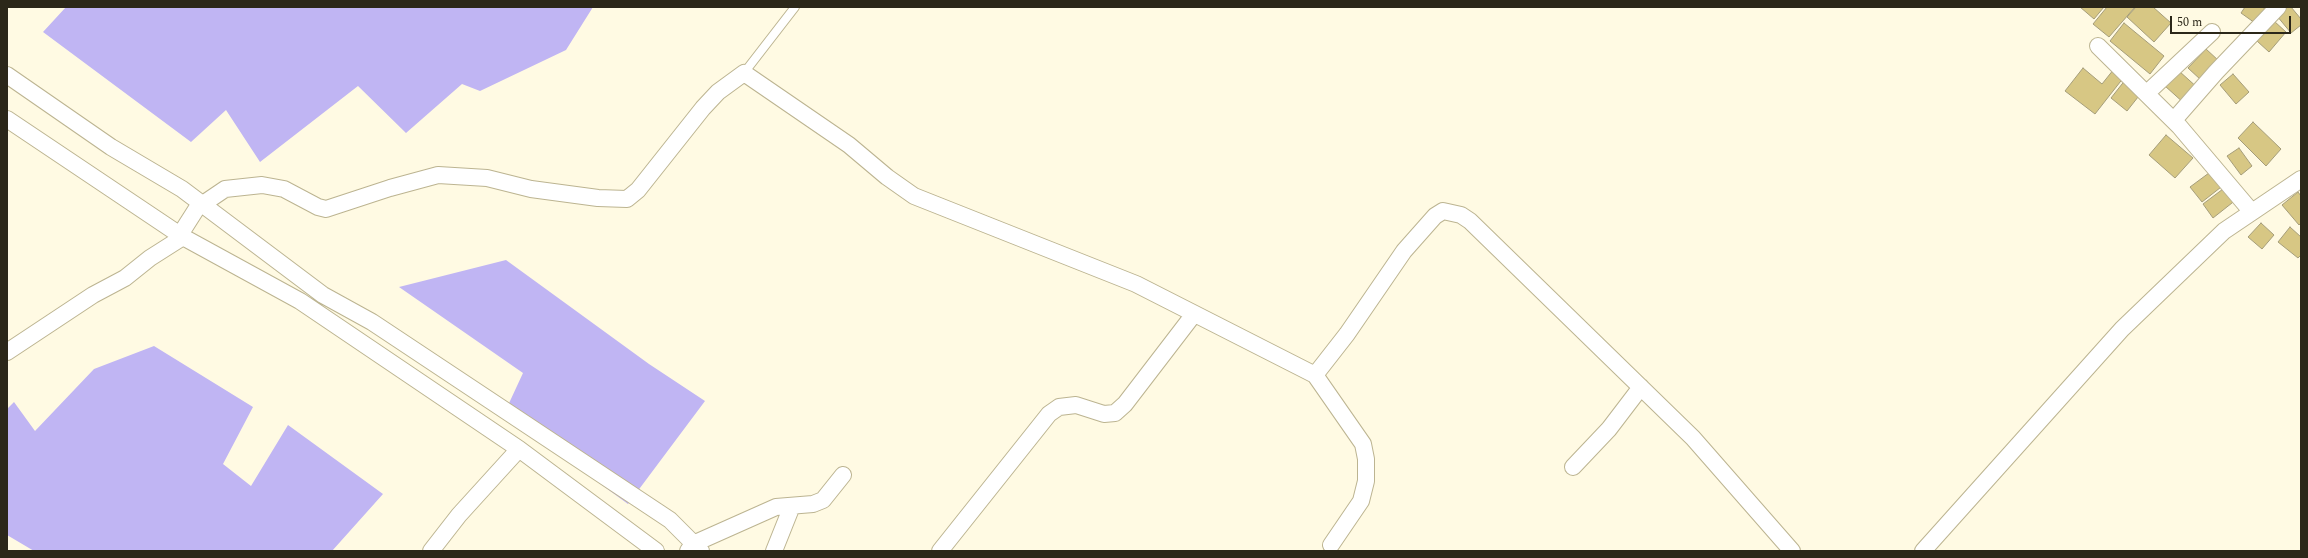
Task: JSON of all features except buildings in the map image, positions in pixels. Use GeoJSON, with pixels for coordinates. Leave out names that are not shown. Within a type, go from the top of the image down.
{"type":"FeatureCollection","features":[{"type":"Feature","properties":{"kind":"street"},"geometry":{"type":"LineString","coordinates":[[2174,120],[2226,61],[2278,7]]}},
{"type":"Feature","properties":{"kind":"street"},"geometry":{"type":"LineString","coordinates":[[2147,93],[2212,32]]}},
{"type":"Feature","properties":{"kind":"street"},"geometry":{"type":"LineString","coordinates":[[2098,46],[2174,120],[2212,163],[2251,211]]}},
{"type":"Feature","properties":{"kind":"street"},"geometry":{"type":"LineString","coordinates":[[7,352],[93,295],[125,278],[183,233],[200,206],[225,189],[262,185],[284,189],[318,207],[331,208],[368,194],[438,176],[487,178],[531,190],[598,198],[627,199],[638,190],[703,108],[718,92],[744,73],[844,141],[887,177],[914,196],[1136,284],[1315,375],[1363,444],[1366,460],[1366,481],[1361,502],[1331,545]]}},
{"type":"Feature","properties":{"kind":"street"},"geometry":{"type":"LineString","coordinates":[[7,75],[111,147],[172,183],[200,206],[298,274],[323,295],[372,322],[670,520],[694,549],[776,506],[813,504],[823,500],[843,475]]}},
{"type":"Feature","properties":{"kind":"street"},"geometry":{"type":"LineString","coordinates":[[7,119],[183,233],[300,301],[519,449],[656,551]]}},
{"type":"Feature","properties":{"kind":"street"},"geometry":{"type":"LineString","coordinates":[[1923,551],[2122,330],[2224,231],[2251,211],[2301,179]]}},
{"type":"Feature","properties":{"kind":"street"},"geometry":{"type":"LineString","coordinates":[[1315,375],[1347,334],[1404,251],[1435,216],[1443,212],[1461,215],[1470,221],[1693,438],[1792,551]]}},
{"type":"Feature","properties":{"kind":"street"},"geometry":{"type":"LineString","coordinates":[[940,551],[1049,414],[1059,407],[1076,405],[1104,414],[1115,413],[1125,404],[1194,314]]}},
{"type":"Feature","properties":{"kind":"street"},"geometry":{"type":"LineString","coordinates":[[1573,467],[1609,429],[1641,387]]}},
{"type":"Feature","properties":{"kind":"street"},"geometry":{"type":"LineString","coordinates":[[431,551],[459,515],[519,449]]}},
{"type":"Feature","properties":{"kind":"street"},"geometry":{"type":"LineString","coordinates":[[774,551],[792,506]]}},
{"type":"Feature","properties":{"kind":"lane"},"geometry":{"type":"LineString","coordinates":[[744,73],[795,7]]}},
{"type":"Feature","properties":{"kind":"shaded area"},"geometry":{"type":"Polygon","coordinates":[[[66,7],[593,7],[566,50],[480,91],[462,84],[406,133],[358,86],[260,162],[226,110],[191,142],[43,32],[66,7]]]}},
{"type":"Feature","properties":{"kind":"shaded area"},"geometry":{"type":"Polygon","coordinates":[[[506,260],[649,364],[705,401],[628,504],[504,414],[523,373],[399,287],[506,260]]]}},
{"type":"Feature","properties":{"kind":"shaded area"},"geometry":{"type":"Polygon","coordinates":[[[154,346],[253,407],[223,464],[251,486],[288,425],[383,494],[332,551],[34,551],[7,535],[7,409],[14,402],[35,431],[94,369],[154,346]]]}}]}
